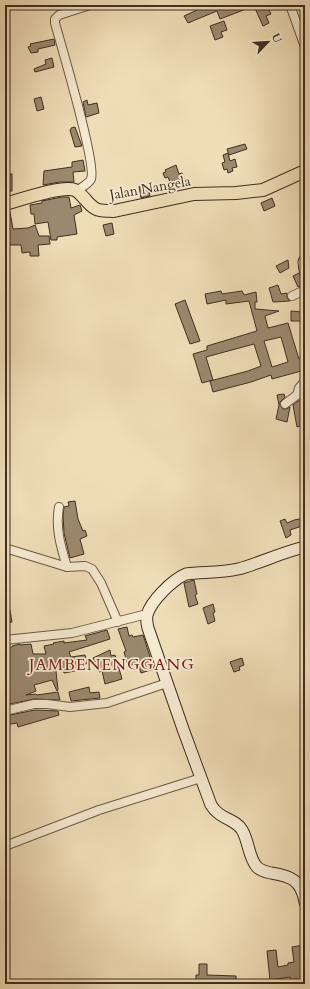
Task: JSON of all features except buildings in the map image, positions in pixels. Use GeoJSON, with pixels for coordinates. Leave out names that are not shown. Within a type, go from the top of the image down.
{"type":"FeatureCollection","features":[{"type":"Feature","properties":{"kind":"main road","name":"Jalan Nangela"},"geometry":{"type":"LineString","coordinates":[[77,191],[94,209],[114,211],[194,194],[236,193],[263,190],[305,171]]}},
{"type":"Feature","properties":{"kind":"main road"},"geometry":{"type":"LineString","coordinates":[[5,204],[53,191],[71,189],[77,191]]}},
{"type":"Feature","properties":{"kind":"street"},"geometry":{"type":"LineString","coordinates":[[77,191],[90,182],[92,178],[91,164],[84,130],[55,19],[59,15],[90,5]]}},
{"type":"Feature","properties":{"kind":"street"},"geometry":{"type":"LineString","coordinates":[[290,5],[305,47]]}},
{"type":"Feature","properties":{"kind":"street"},"geometry":{"type":"LineString","coordinates":[[305,260],[305,270]]}},
{"type":"Feature","properties":{"kind":"street"},"geometry":{"type":"LineString","coordinates":[[292,296],[305,290]]}},
{"type":"Feature","properties":{"kind":"street"},"geometry":{"type":"LineString","coordinates":[[285,404],[297,395],[299,388],[305,381]]}},
{"type":"Feature","properties":{"kind":"street"},"geometry":{"type":"LineString","coordinates":[[59,507],[57,524],[59,542],[67,567]]}},
{"type":"Feature","properties":{"kind":"street"},"geometry":{"type":"LineString","coordinates":[[305,547],[285,552],[255,564],[237,569],[186,574],[178,578],[166,588],[147,614],[146,619],[167,683],[201,778],[214,809],[219,815],[239,826],[243,831],[253,862],[257,867],[263,871],[292,878],[297,882],[305,902]]}},
{"type":"Feature","properties":{"kind":"street"},"geometry":{"type":"LineString","coordinates":[[5,548],[67,567],[85,566],[92,569],[101,583],[118,622]]}},
{"type":"Feature","properties":{"kind":"street"},"geometry":{"type":"LineString","coordinates":[[5,640],[72,633],[147,614]]}},
{"type":"Feature","properties":{"kind":"street"},"geometry":{"type":"LineString","coordinates":[[5,711],[34,704],[47,704],[70,708],[107,703],[167,683]]}},
{"type":"Feature","properties":{"kind":"street"},"geometry":{"type":"LineString","coordinates":[[5,846],[99,810],[201,778]]}},
{"type":"Feature","properties":{"kind":"district","name":"JAMBENENGGANG"},"geometry":{"type":"Point","coordinates":[112,665]}}]}
